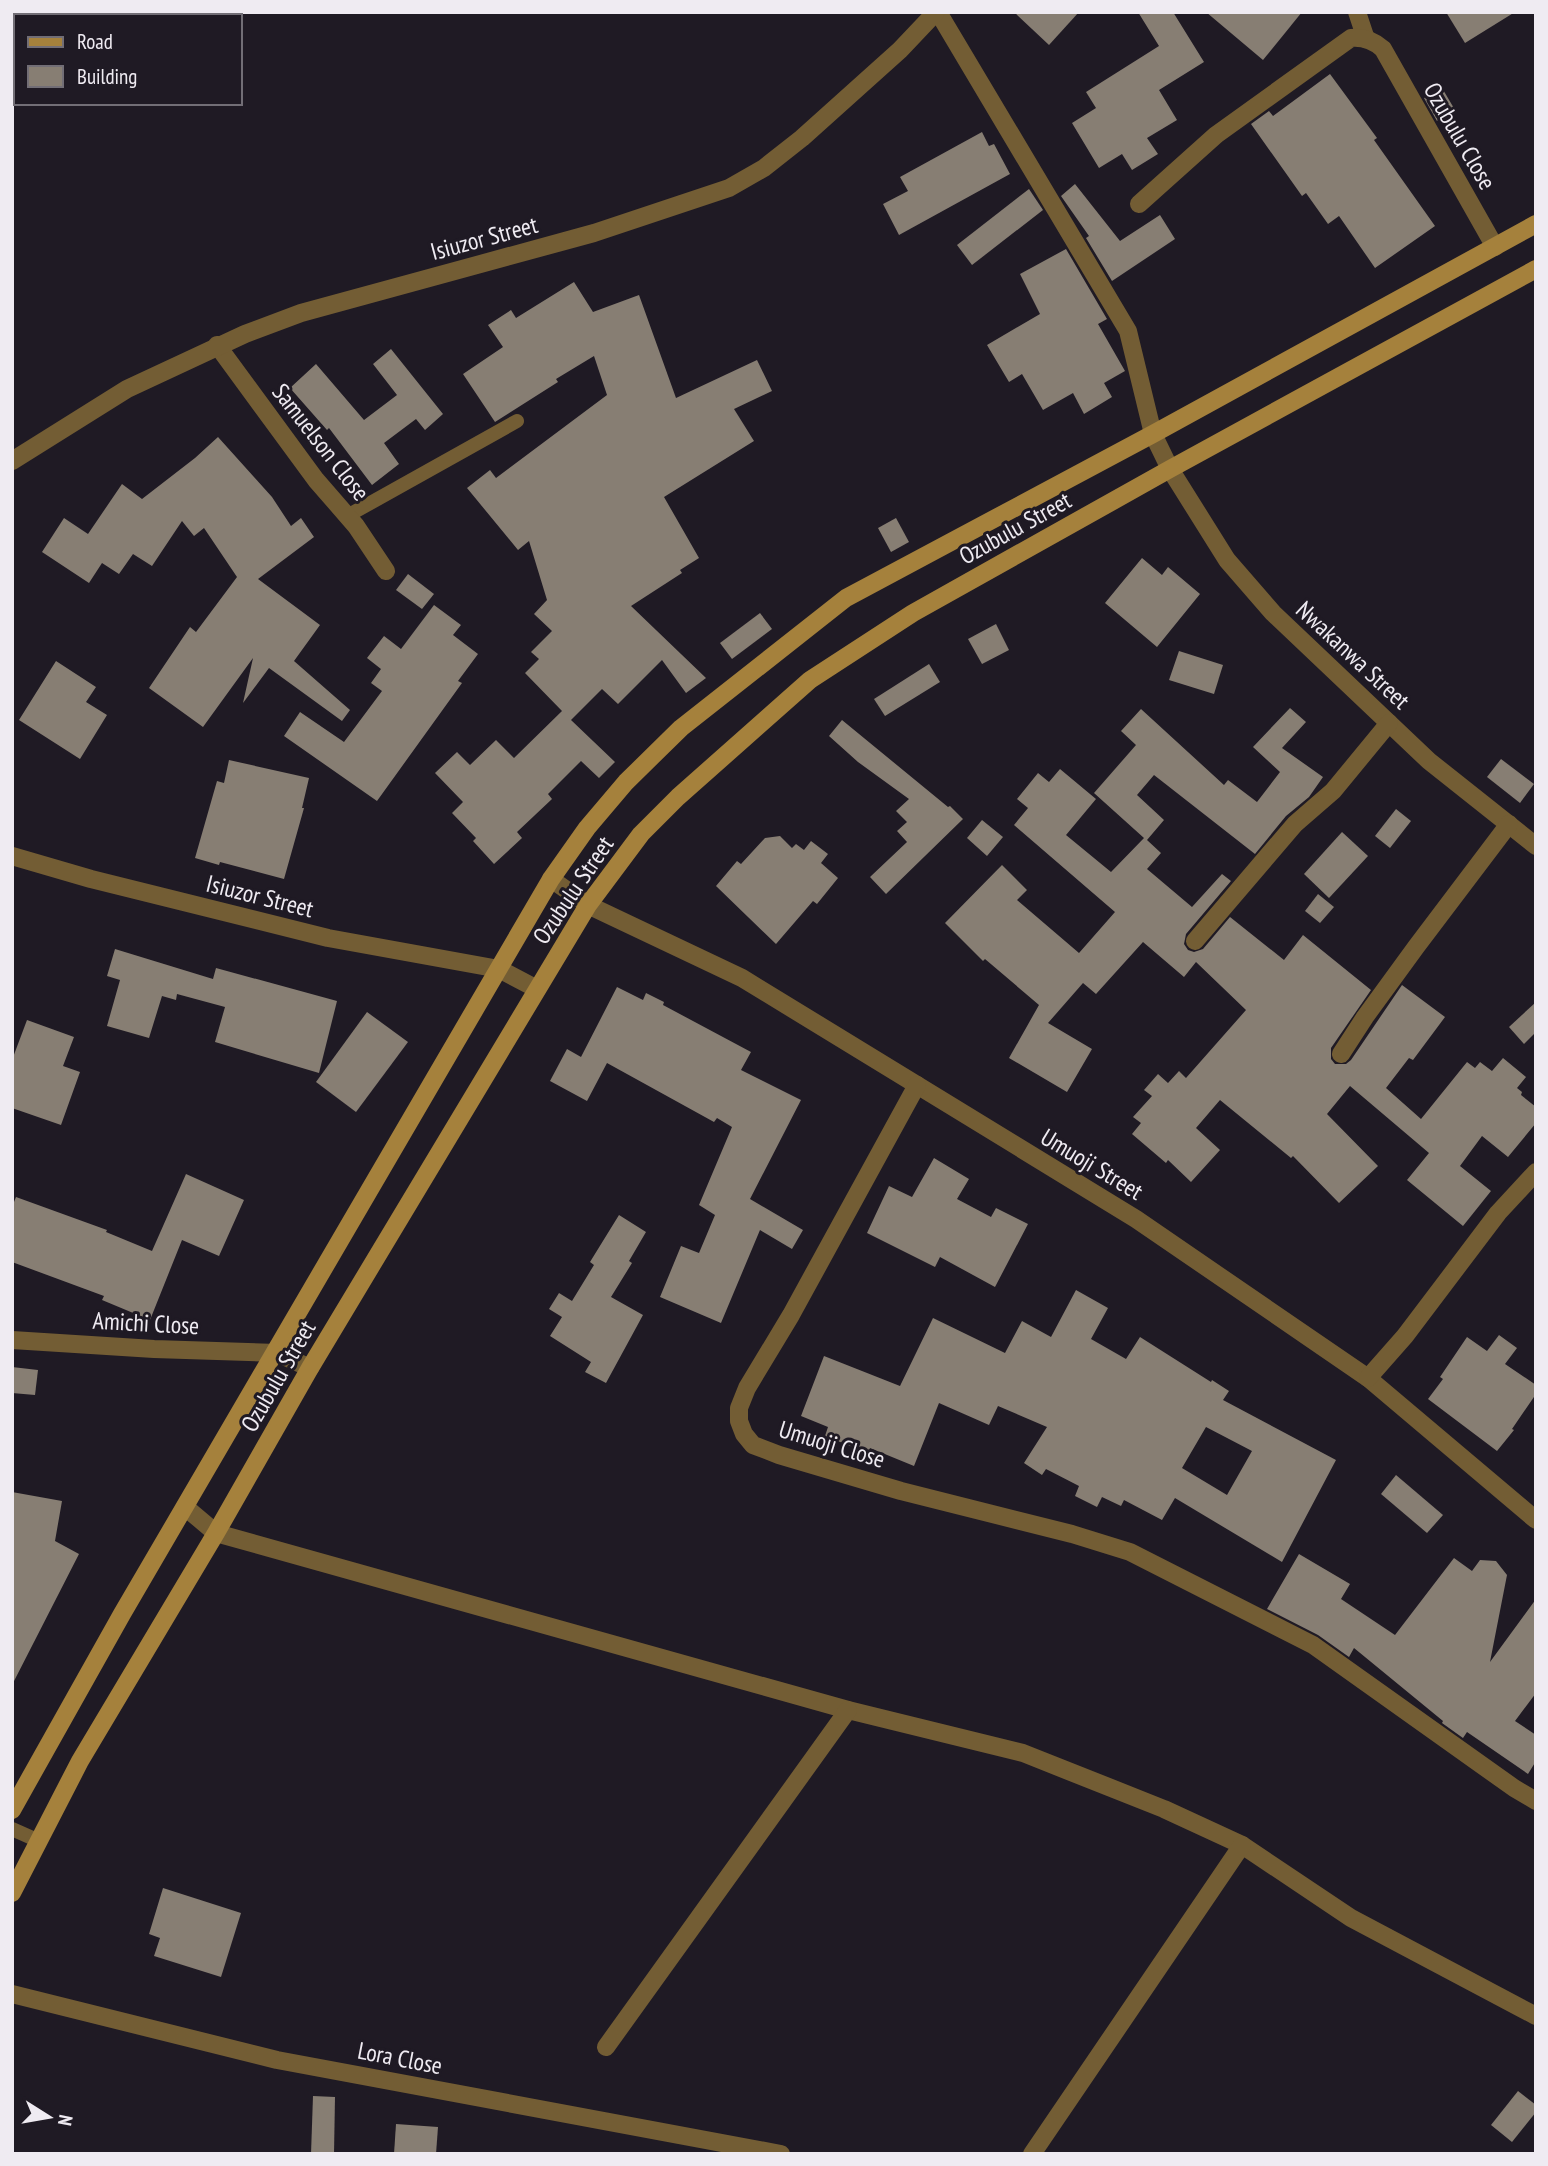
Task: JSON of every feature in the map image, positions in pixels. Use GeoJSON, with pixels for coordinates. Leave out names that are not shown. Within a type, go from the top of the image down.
{"type":"FeatureCollection","features":[{"type":"Feature","properties":{"kind":"main road","name":"Ozubulu Street"},"geometry":{"type":"LineString","coordinates":[[12,1810],[551,879],[587,828],[626,782],[681,728],[846,598],[1153,434],[1536,224]]}},
{"type":"Feature","properties":{"kind":"main road","name":"Ozubulu Street"},"geometry":{"type":"LineString","coordinates":[[12,1893],[80,1762],[310,1368],[587,905],[651,824],[810,680],[913,613],[1536,269]]}},
{"type":"Feature","properties":{"kind":"street","name":"Isiuzor Street"},"geometry":{"type":"LineString","coordinates":[[12,461],[127,389],[217,345],[301,313],[594,233],[729,188],[764,168],[802,138],[900,50],[937,12]]}},
{"type":"Feature","properties":{"kind":"street","name":"Nwakanwa Street"},"geometry":{"type":"LineString","coordinates":[[937,12],[1128,331],[1153,434],[1170,469],[1235,569],[1273,613],[1429,761],[1536,846]]}},
{"type":"Feature","properties":{"kind":"street"},"geometry":{"type":"LineString","coordinates":[[1139,204],[1216,135],[1351,38],[1366,39],[1357,12]]}},
{"type":"Feature","properties":{"kind":"street","name":"Ozubulu Close"},"geometry":{"type":"LineString","coordinates":[[1366,39],[1383,49],[1495,247]]}},
{"type":"Feature","properties":{"kind":"street","name":"Samuelson Close"},"geometry":{"type":"LineString","coordinates":[[217,345],[386,570]]}},
{"type":"Feature","properties":{"kind":"street"},"geometry":{"type":"LineString","coordinates":[[1195,941],[1295,824],[1333,791],[1390,723]]}},
{"type":"Feature","properties":{"kind":"street"},"geometry":{"type":"LineString","coordinates":[[1341,1054],[1416,947],[1509,824]]}},
{"type":"Feature","properties":{"kind":"street","name":"Isiuzor Street"},"geometry":{"type":"LineString","coordinates":[[12,856],[91,879],[328,938],[499,969],[537,989]]}},
{"type":"Feature","properties":{"kind":"street","name":"Umuoji Street"},"geometry":{"type":"LineString","coordinates":[[551,879],[587,905],[742,978],[1136,1219],[1368,1378],[1536,1520]]}},
{"type":"Feature","properties":{"kind":"street","name":"Umuoji Close"},"geometry":{"type":"LineString","coordinates":[[917,1085],[791,1315],[747,1388],[739,1408],[739,1421],[744,1434],[753,1445],[901,1491],[1072,1534],[1130,1552],[1313,1645],[1536,1801]]}},
{"type":"Feature","properties":{"kind":"street"},"geometry":{"type":"LineString","coordinates":[[1368,1378],[1405,1336],[1498,1213],[1536,1172]]}},
{"type":"Feature","properties":{"kind":"street","name":"Amichi Close"},"geometry":{"type":"LineString","coordinates":[[12,1340],[276,1353]]}},
{"type":"Feature","properties":{"kind":"street"},"geometry":{"type":"LineString","coordinates":[[276,1353],[310,1368]]}},
{"type":"Feature","properties":{"kind":"street"},"geometry":{"type":"LineString","coordinates":[[185,1507],[215,1533],[848,1710],[1023,1753],[1164,1809],[1242,1845],[1351,1918],[1536,2016]]}},
{"type":"Feature","properties":{"kind":"street"},"geometry":{"type":"LineString","coordinates":[[606,2047],[848,1710]]}},
{"type":"Feature","properties":{"kind":"street"},"geometry":{"type":"LineString","coordinates":[[1032,2154],[1242,1845]]}},
{"type":"Feature","properties":{"kind":"street","name":"Lora Close"},"geometry":{"type":"LineString","coordinates":[[12,1994],[277,2060],[781,2154]]}},
{"type":"Feature","properties":{"kind":"lane"},"geometry":{"type":"LineString","coordinates":[[347,516],[517,421]]}},
{"type":"Feature","properties":{"kind":"lane"},"geometry":{"type":"LineString","coordinates":[[12,1829],[39,1841]]}},
{"type":"Feature","properties":{"kind":"building"},"geometry":{"type":"Polygon","coordinates":[[[1014,12],[1079,12],[1049,45],[1014,12]]]}},
{"type":"Feature","properties":{"kind":"building"},"geometry":{"type":"Polygon","coordinates":[[[1138,12],[1173,12],[1204,62],[1159,90],[1177,120],[1147,138],[1158,154],[1132,170],[1122,154],[1099,168],[1072,123],[1096,108],[1086,92],[1159,46],[1138,12]]]}},
{"type":"Feature","properties":{"kind":"building"},"geometry":{"type":"Polygon","coordinates":[[[1206,12],[1302,12],[1263,60],[1206,12]]]}},
{"type":"Feature","properties":{"kind":"building"},"geometry":{"type":"Polygon","coordinates":[[[1446,12],[1515,12],[1465,43],[1446,12]]]}},
{"type":"Feature","properties":{"kind":"building"},"geometry":{"type":"Polygon","coordinates":[[[1330,74],[1377,138],[1374,140],[1435,226],[1375,268],[1339,216],[1328,224],[1306,193],[1302,196],[1251,124],[1269,111],[1273,116],[1330,74]]]}},
{"type":"Feature","properties":{"kind":"building"},"geometry":{"type":"Polygon","coordinates":[[[1442,88],[1455,110],[1437,121],[1424,98],[1442,88]]]}},
{"type":"Feature","properties":{"kind":"building"},"geometry":{"type":"Polygon","coordinates":[[[982,132],[989,146],[994,144],[1010,174],[899,235],[883,204],[908,191],[900,177],[982,132]]]}},
{"type":"Feature","properties":{"kind":"building"},"geometry":{"type":"Polygon","coordinates":[[[1075,184],[1120,241],[1160,215],[1175,239],[1112,281],[1086,238],[1089,236],[1061,196],[1075,184]]]}},
{"type":"Feature","properties":{"kind":"building"},"geometry":{"type":"Polygon","coordinates":[[[1029,189],[1043,210],[972,265],[957,245],[1029,189]]]}},
{"type":"Feature","properties":{"kind":"building"},"geometry":{"type":"Polygon","coordinates":[[[1066,249],[1107,319],[1098,324],[1125,371],[1104,383],[1112,397],[1084,414],[1073,393],[1043,410],[1022,374],[1009,382],[987,345],[1040,314],[1020,274],[1066,249]]]}},
{"type":"Feature","properties":{"kind":"building"},"geometry":{"type":"Polygon","coordinates":[[[574,282],[593,312],[639,295],[676,398],[757,360],[772,391],[734,409],[754,441],[664,497],[699,558],[680,570],[682,573],[631,606],[706,678],[686,693],[662,660],[618,704],[602,689],[571,720],[615,762],[599,778],[581,761],[548,794],[552,799],[517,832],[522,838],[494,864],[473,841],[476,838],[452,813],[463,802],[435,773],[457,752],[470,765],[496,740],[514,758],[562,711],[525,673],[539,659],[531,652],[552,631],[534,614],[547,600],[529,541],[518,550],[467,488],[490,470],[496,478],[607,395],[594,356],[495,422],[463,374],[503,347],[488,325],[511,310],[516,318],[574,282]]]}},
{"type":"Feature","properties":{"kind":"building"},"geometry":{"type":"Polygon","coordinates":[[[391,349],[443,414],[425,430],[416,419],[384,443],[399,464],[372,485],[329,428],[327,430],[290,388],[316,364],[364,420],[397,395],[373,364],[391,349]]]}},
{"type":"Feature","properties":{"kind":"building"},"geometry":{"type":"Polygon","coordinates":[[[218,437],[272,497],[291,526],[301,518],[314,537],[258,579],[320,625],[294,661],[350,710],[342,721],[269,668],[243,703],[253,658],[203,727],[149,688],[190,627],[196,632],[237,577],[204,528],[194,536],[182,521],[152,566],[133,554],[119,574],[102,563],[89,583],[42,552],[64,518],[88,534],[122,484],[142,499],[218,437]]]}},
{"type":"Feature","properties":{"kind":"building"},"geometry":{"type":"Polygon","coordinates":[[[896,518],[909,542],[891,552],[878,528],[896,518]]]}},
{"type":"Feature","properties":{"kind":"building"},"geometry":{"type":"Polygon","coordinates":[[[1142,558],[1162,575],[1168,567],[1200,594],[1157,647],[1105,603],[1142,558]]]}},
{"type":"Feature","properties":{"kind":"building"},"geometry":{"type":"Polygon","coordinates":[[[408,574],[434,594],[422,609],[396,590],[408,574]]]}},
{"type":"Feature","properties":{"kind":"building"},"geometry":{"type":"Polygon","coordinates":[[[434,605],[461,625],[453,635],[478,654],[458,681],[462,683],[377,801],[284,736],[300,712],[344,742],[382,691],[371,683],[381,669],[367,658],[384,636],[401,649],[434,605]]]}},
{"type":"Feature","properties":{"kind":"building"},"geometry":{"type":"Polygon","coordinates":[[[760,613],[772,629],[732,659],[720,643],[760,613]]]}},
{"type":"Feature","properties":{"kind":"building"},"geometry":{"type":"Polygon","coordinates":[[[996,624],[1009,650],[982,664],[968,639],[996,624]]]}},
{"type":"Feature","properties":{"kind":"building"},"geometry":{"type":"Polygon","coordinates":[[[1179,651],[1223,665],[1214,694],[1169,680],[1179,651]]]}},
{"type":"Feature","properties":{"kind":"building"},"geometry":{"type":"Polygon","coordinates":[[[56,661],[96,687],[86,702],[107,715],[80,759],[19,720],[56,661]]]}},
{"type":"Feature","properties":{"kind":"building"},"geometry":{"type":"Polygon","coordinates":[[[929,664],[940,682],[885,716],[874,699],[929,664]]]}},
{"type":"Feature","properties":{"kind":"building"},"geometry":{"type":"Polygon","coordinates":[[[1290,708],[1306,722],[1282,748],[1323,777],[1309,797],[1286,816],[1255,854],[1154,775],[1137,795],[1164,820],[1147,840],[1161,853],[1147,869],[1192,907],[1222,874],[1231,881],[1186,934],[1184,944],[1188,950],[1194,952],[1203,949],[1230,917],[1284,960],[1303,935],[1371,990],[1331,1048],[1331,1059],[1335,1064],[1346,1064],[1351,1060],[1402,985],[1445,1017],[1413,1060],[1409,1058],[1386,1088],[1421,1119],[1467,1062],[1475,1068],[1480,1062],[1492,1071],[1503,1058],[1526,1077],[1517,1088],[1522,1092],[1521,1095],[1536,1107],[1536,1123],[1508,1157],[1482,1136],[1460,1166],[1491,1191],[1463,1226],[1407,1180],[1429,1153],[1350,1086],[1327,1114],[1378,1166],[1339,1203],[1293,1156],[1291,1158],[1220,1100],[1196,1128],[1220,1150],[1191,1182],[1168,1160],[1166,1163],[1132,1134],[1141,1123],[1133,1117],[1152,1096],[1144,1090],[1158,1074],[1168,1083],[1179,1071],[1186,1078],[1246,1010],[1196,962],[1184,977],[1143,942],[1096,994],[1083,983],[1048,1023],[1092,1049],[1067,1092],[1009,1058],[1039,1005],[985,959],[983,961],[945,923],[1002,865],[1027,890],[1017,900],[1079,953],[1115,912],[1014,825],[1028,808],[1017,799],[1038,773],[1049,782],[1060,769],[1096,799],[1066,835],[1111,872],[1144,838],[1094,793],[1136,745],[1121,731],[1141,709],[1224,785],[1228,780],[1257,802],[1280,772],[1253,747],[1290,708]]]}},
{"type":"Feature","properties":{"kind":"building"},"geometry":{"type":"Polygon","coordinates":[[[842,720],[963,819],[886,894],[870,877],[907,842],[897,831],[907,822],[896,811],[909,799],[858,762],[829,736],[842,720]]]}},
{"type":"Feature","properties":{"kind":"building"},"geometry":{"type":"Polygon","coordinates":[[[1501,759],[1534,784],[1520,803],[1487,777],[1501,759]]]}},
{"type":"Feature","properties":{"kind":"building"},"geometry":{"type":"Polygon","coordinates":[[[229,760],[309,778],[304,808],[284,879],[195,858],[217,781],[224,783],[229,760]]]}},
{"type":"Feature","properties":{"kind":"building"},"geometry":{"type":"Polygon","coordinates":[[[1396,809],[1411,821],[1390,848],[1375,836],[1396,809]]]}},
{"type":"Feature","properties":{"kind":"building"},"geometry":{"type":"Polygon","coordinates":[[[982,820],[1003,837],[987,856],[967,838],[982,820]]]}},
{"type":"Feature","properties":{"kind":"building"},"geometry":{"type":"Polygon","coordinates":[[[1342,832],[1368,856],[1329,898],[1304,874],[1342,832]]]}},
{"type":"Feature","properties":{"kind":"building"},"geometry":{"type":"Polygon","coordinates":[[[780,836],[792,848],[796,844],[804,850],[811,841],[828,854],[821,863],[838,878],[817,904],[813,901],[776,944],[716,886],[737,861],[741,864],[765,838],[780,836]]]}},
{"type":"Feature","properties":{"kind":"building"},"geometry":{"type":"Polygon","coordinates":[[[1318,894],[1334,907],[1320,923],[1305,911],[1318,894]]]}},
{"type":"Feature","properties":{"kind":"building"},"geometry":{"type":"Polygon","coordinates":[[[115,949],[213,979],[216,968],[337,1001],[319,1073],[215,1042],[225,1007],[177,994],[176,1000],[162,996],[149,1038],[107,1026],[120,980],[107,976],[115,949]]]}},
{"type":"Feature","properties":{"kind":"building"},"geometry":{"type":"Polygon","coordinates":[[[617,987],[643,1000],[646,993],[664,1002],[663,1005],[751,1052],[741,1070],[801,1100],[750,1199],[803,1230],[792,1249],[760,1230],[721,1323],[660,1297],[681,1246],[699,1253],[715,1215],[699,1205],[732,1127],[717,1118],[714,1122],[607,1063],[587,1101],[550,1081],[567,1049],[581,1057],[617,987]]]}},
{"type":"Feature","properties":{"kind":"building"},"geometry":{"type":"Polygon","coordinates":[[[1536,1002],[1536,1032],[1524,1044],[1509,1027],[1536,1002]]]}},
{"type":"Feature","properties":{"kind":"building"},"geometry":{"type":"Polygon","coordinates":[[[367,1012],[408,1042],[356,1112],[316,1082],[367,1012]]]}},
{"type":"Feature","properties":{"kind":"building"},"geometry":{"type":"Polygon","coordinates":[[[27,1020],[74,1037],[63,1066],[80,1072],[61,1125],[12,1108],[12,1060],[27,1020]]]}},
{"type":"Feature","properties":{"kind":"building"},"geometry":{"type":"Polygon","coordinates":[[[934,1158],[969,1179],[957,1199],[991,1217],[996,1208],[1028,1224],[995,1287],[940,1257],[935,1267],[867,1233],[889,1186],[912,1197],[934,1158]]]}},
{"type":"Feature","properties":{"kind":"building"},"geometry":{"type":"Polygon","coordinates":[[[186,1174],[244,1200],[219,1256],[182,1240],[150,1320],[102,1300],[104,1296],[12,1262],[12,1207],[16,1197],[107,1230],[106,1232],[152,1251],[186,1174]]]}},
{"type":"Feature","properties":{"kind":"building"},"geometry":{"type":"Polygon","coordinates":[[[619,1215],[646,1232],[629,1261],[632,1263],[611,1297],[643,1315],[606,1383],[585,1372],[591,1362],[550,1336],[562,1317],[549,1309],[559,1293],[572,1301],[594,1265],[590,1262],[619,1215]]]}},
{"type":"Feature","properties":{"kind":"building"},"geometry":{"type":"Polygon","coordinates":[[[1076,1290],[1108,1308],[1091,1339],[1126,1359],[1140,1337],[1229,1391],[1223,1400],[1336,1460],[1282,1562],[1175,1498],[1162,1520],[1124,1500],[1121,1506],[1102,1497],[1097,1507],[1075,1496],[1079,1486],[1046,1469],[1042,1475],[1024,1463],[1047,1427],[998,1406],[989,1425],[939,1403],[914,1466],[870,1448],[868,1453],[825,1436],[828,1427],[801,1416],[824,1356],[900,1386],[933,1318],[1005,1353],[1022,1321],[1051,1337],[1076,1290]],[[1206,1427],[1182,1468],[1227,1495],[1252,1451],[1206,1427]]]}},
{"type":"Feature","properties":{"kind":"building"},"geometry":{"type":"Polygon","coordinates":[[[1499,1335],[1517,1348],[1505,1364],[1536,1385],[1536,1394],[1512,1429],[1514,1430],[1497,1451],[1428,1399],[1467,1337],[1487,1351],[1499,1335]]]}},
{"type":"Feature","properties":{"kind":"building"},"geometry":{"type":"Polygon","coordinates":[[[12,1367],[38,1370],[35,1395],[12,1393],[12,1367]]]}},
{"type":"Feature","properties":{"kind":"building"},"geometry":{"type":"Polygon","coordinates":[[[1396,1475],[1443,1515],[1427,1533],[1381,1494],[1396,1475]]]}},
{"type":"Feature","properties":{"kind":"building"},"geometry":{"type":"Polygon","coordinates":[[[12,1492],[62,1501],[55,1541],[79,1554],[12,1685],[12,1492]]]}},
{"type":"Feature","properties":{"kind":"building"},"geometry":{"type":"Polygon","coordinates":[[[1299,1554],[1350,1584],[1341,1599],[1395,1635],[1454,1558],[1472,1571],[1480,1560],[1496,1561],[1507,1575],[1490,1662],[1536,1599],[1536,1693],[1515,1721],[1536,1735],[1536,1761],[1528,1774],[1467,1732],[1463,1738],[1442,1723],[1443,1721],[1354,1648],[1349,1657],[1318,1635],[1267,1609],[1299,1554]]]}},
{"type":"Feature","properties":{"kind":"building"},"geometry":{"type":"Polygon","coordinates":[[[163,1888],[241,1913],[221,1977],[154,1956],[160,1938],[149,1934],[163,1888]]]}},
{"type":"Feature","properties":{"kind":"building"},"geometry":{"type":"Polygon","coordinates":[[[1518,2091],[1536,2105],[1536,2112],[1512,2142],[1491,2125],[1518,2091]]]}},
{"type":"Feature","properties":{"kind":"building"},"geometry":{"type":"Polygon","coordinates":[[[313,2096],[335,2097],[334,2154],[311,2154],[313,2096]]]}},
{"type":"Feature","properties":{"kind":"building"},"geometry":{"type":"Polygon","coordinates":[[[396,2124],[438,2127],[436,2154],[394,2154],[396,2124]]]}}]}
